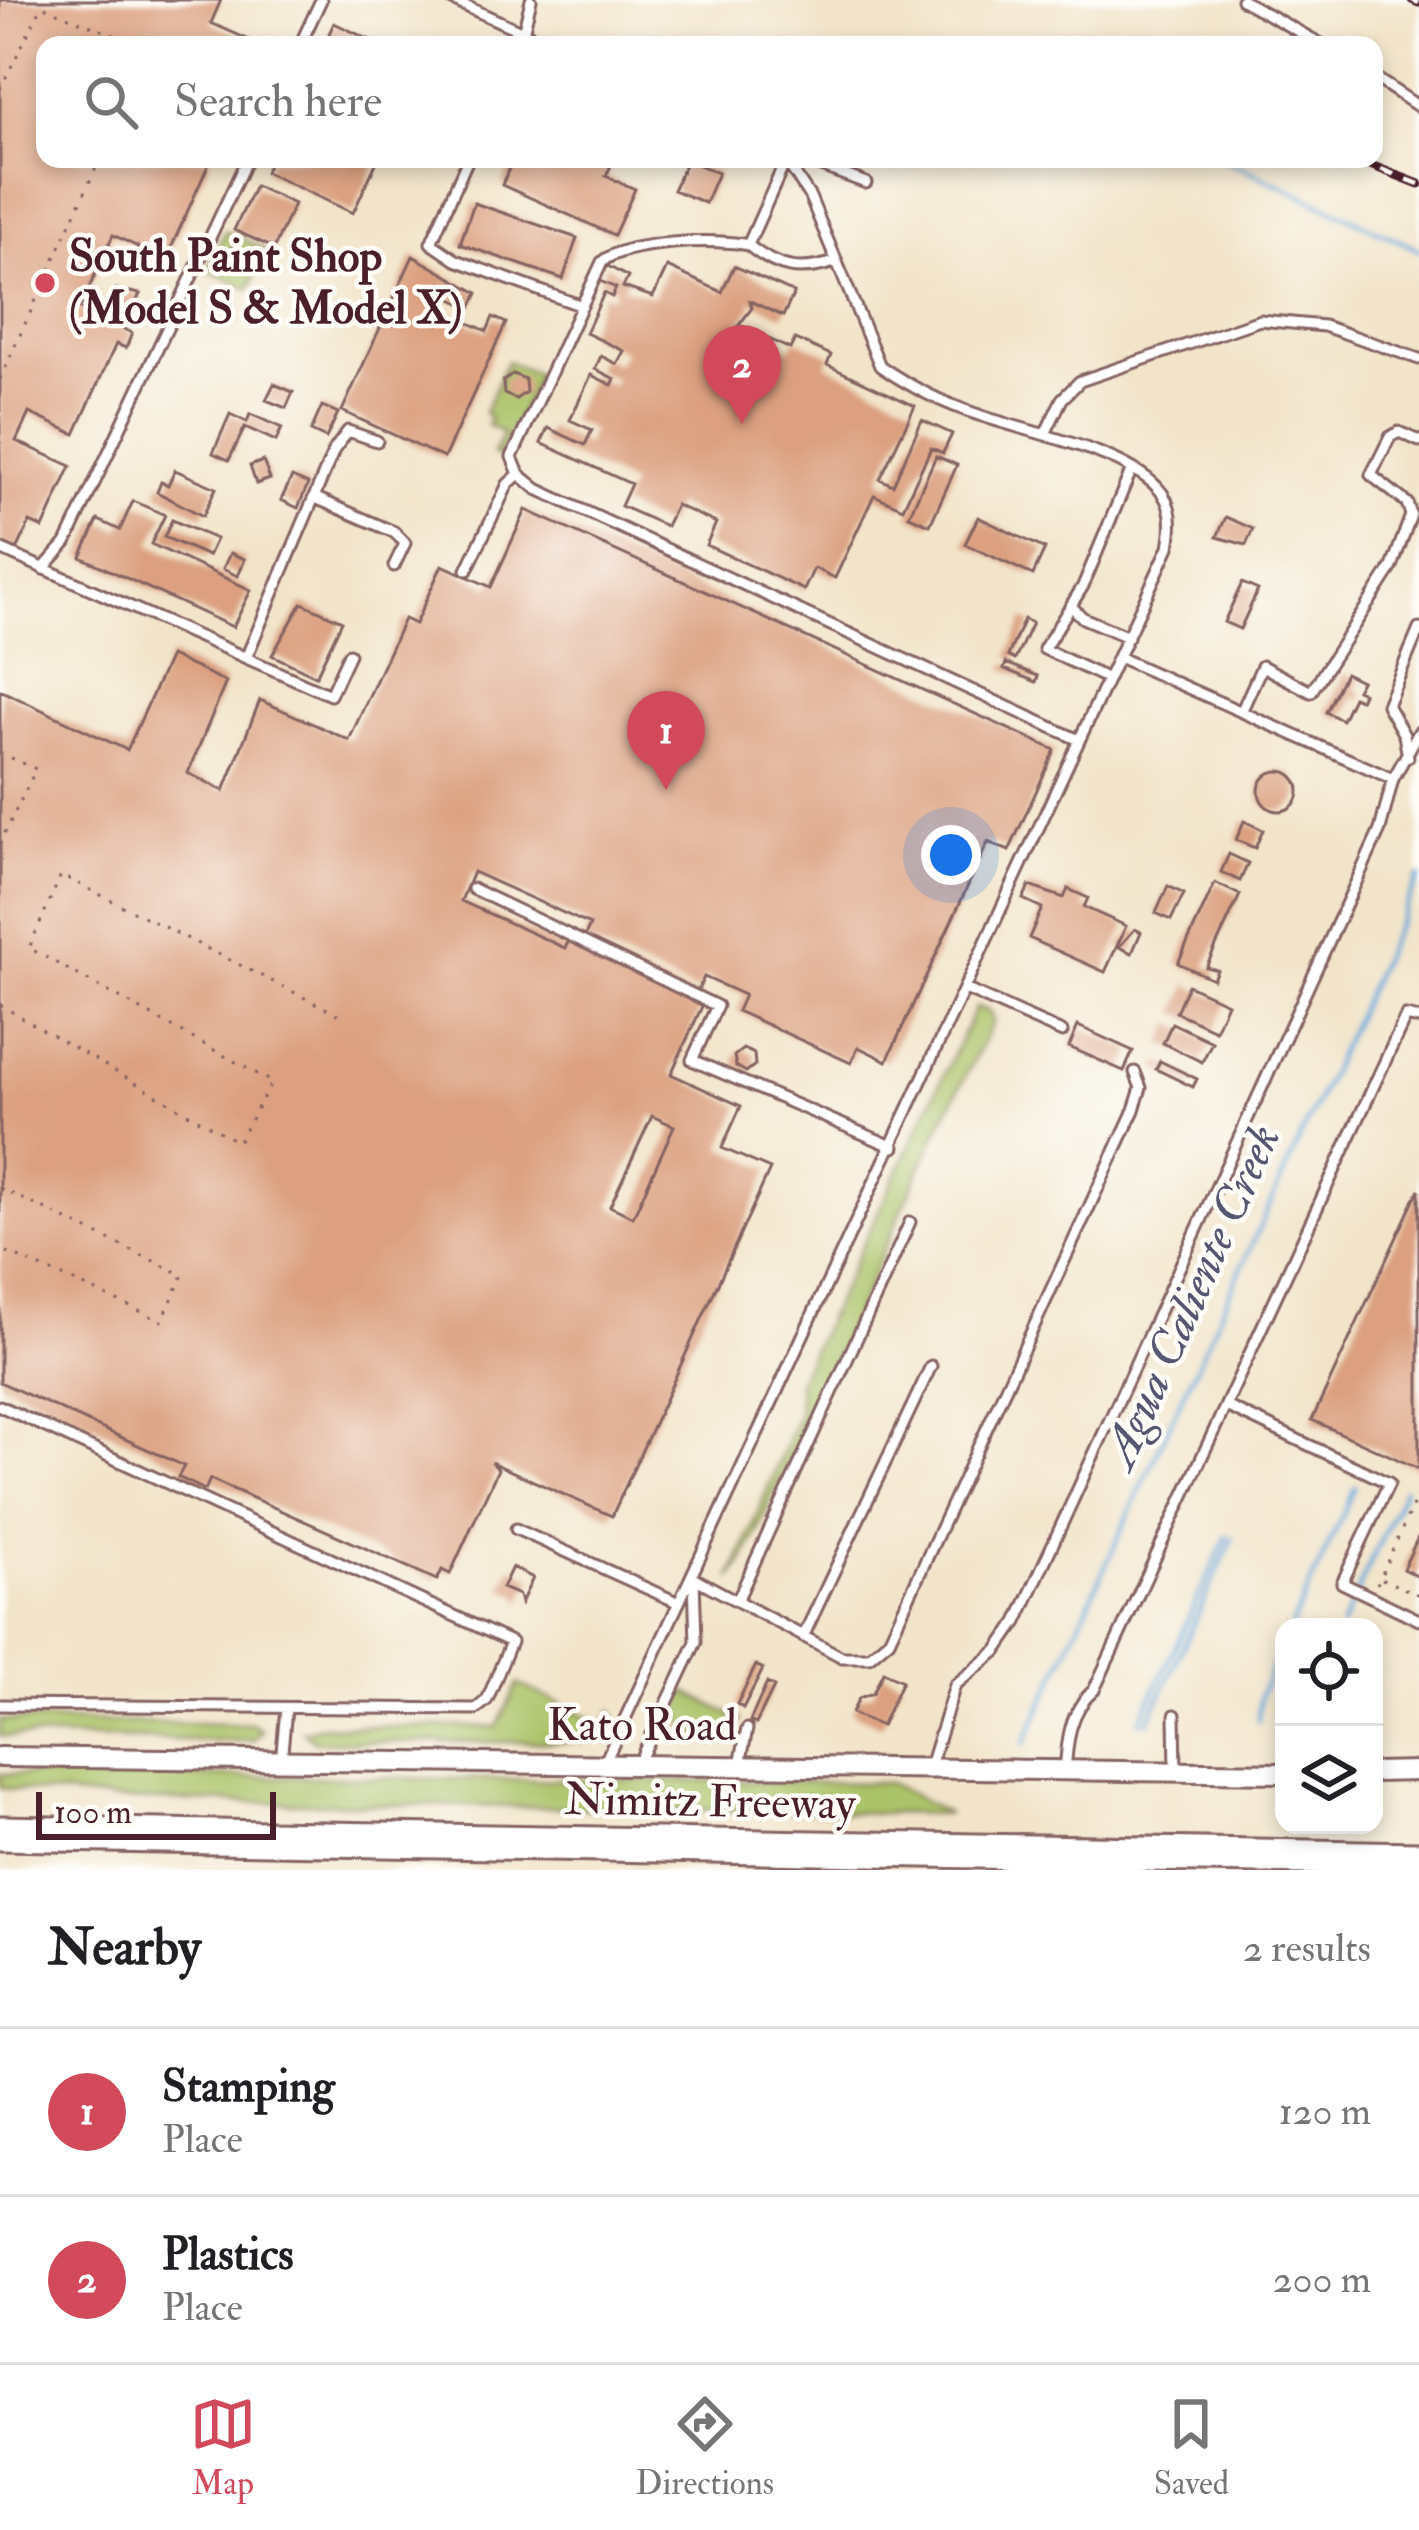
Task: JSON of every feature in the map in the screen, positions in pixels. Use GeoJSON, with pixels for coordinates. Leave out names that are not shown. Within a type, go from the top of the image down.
{"type":"FeatureCollection","features":[{"type":"Feature","properties":{"kind":"highway","name":"Nimitz Freeway"},"geometry":{"type":"LineString","coordinates":[[6,1832],[1419,1859]]}},
{"type":"Feature","properties":{"kind":"highway"},"geometry":{"type":"LineString","coordinates":[[6,1832],[960,1870]]}},
{"type":"Feature","properties":{"kind":"highway"},"geometry":{"type":"LineString","coordinates":[[1373,1858],[1419,1840]]}},
{"type":"Feature","properties":{"kind":"street","name":"Kato Road"},"geometry":{"type":"LineString","coordinates":[[0,1757],[1275,1773]]}},
{"type":"Feature","properties":{"kind":"street"},"geometry":{"type":"LineString","coordinates":[[1383,1772],[1419,1771]]}},
{"type":"Feature","properties":{"kind":"lane"},"geometry":{"type":"LineString","coordinates":[[304,36],[321,0]]}},
{"type":"Feature","properties":{"kind":"lane"},"geometry":{"type":"LineString","coordinates":[[452,0],[533,36]]}},
{"type":"Feature","properties":{"kind":"lane"},"geometry":{"type":"LineString","coordinates":[[523,36],[531,0]]}},
{"type":"Feature","properties":{"kind":"lane"},"geometry":{"type":"LineString","coordinates":[[1242,0],[1307,36]]}},
{"type":"Feature","properties":{"kind":"lane"},"geometry":{"type":"LineString","coordinates":[[1383,83],[1419,107]]}},
{"type":"Feature","properties":{"kind":"lane"},"geometry":{"type":"LineString","coordinates":[[44,569],[66,544],[243,168]]}},
{"type":"Feature","properties":{"kind":"lane"},"geometry":{"type":"LineString","coordinates":[[464,168],[430,243],[456,260],[582,306]]}},
{"type":"Feature","properties":{"kind":"lane"},"geometry":{"type":"LineString","coordinates":[[748,245],[784,168]]}},
{"type":"Feature","properties":{"kind":"lane"},"geometry":{"type":"LineString","coordinates":[[604,1765],[894,1147],[1128,637],[1172,530],[1166,497],[1132,471],[1046,432],[968,411],[880,366],[793,168]]}},
{"type":"Feature","properties":{"kind":"lane"},"geometry":{"type":"LineString","coordinates":[[826,168],[866,183]]}},
{"type":"Feature","properties":{"kind":"lane"},"geometry":{"type":"LineString","coordinates":[[836,262],[803,272],[791,270],[748,245],[718,240],[620,250],[602,262],[512,457],[519,474],[538,489],[1079,740]]}},
{"type":"Feature","properties":{"kind":"lane"},"geometry":{"type":"LineString","coordinates":[[1046,432],[1062,399],[1080,381],[1247,321],[1324,326],[1419,358]]}},
{"type":"Feature","properties":{"kind":"lane"},"geometry":{"type":"LineString","coordinates":[[246,658],[318,499],[334,450],[348,430],[376,441]]}},
{"type":"Feature","properties":{"kind":"lane"},"geometry":{"type":"LineString","coordinates":[[1242,710],[1262,666],[1311,692],[1392,567],[1412,514],[1407,503],[1371,475],[1377,457],[1399,432],[1419,440]]}},
{"type":"Feature","properties":{"kind":"lane"},"geometry":{"type":"LineString","coordinates":[[1108,679],[1044,649],[1072,607],[1132,471]]}},
{"type":"Feature","properties":{"kind":"lane"},"geometry":{"type":"LineString","coordinates":[[467,570],[508,484],[519,474]]}},
{"type":"Feature","properties":{"kind":"lane"},"geometry":{"type":"LineString","coordinates":[[318,499],[394,532],[405,543],[394,566]]}},
{"type":"Feature","properties":{"kind":"lane"},"geometry":{"type":"LineString","coordinates":[[0,549],[330,695],[349,654]]}},
{"type":"Feature","properties":{"kind":"lane"},"geometry":{"type":"LineString","coordinates":[[1072,607],[1083,618],[1128,637]]}},
{"type":"Feature","properties":{"kind":"lane"},"geometry":{"type":"LineString","coordinates":[[1408,757],[1404,735],[1387,705],[1419,628]]}},
{"type":"Feature","properties":{"kind":"lane"},"geometry":{"type":"LineString","coordinates":[[1118,657],[1393,779]]}},
{"type":"Feature","properties":{"kind":"lane"},"geometry":{"type":"LineString","coordinates":[[930,1766],[955,1685],[997,1651],[1017,1622],[1370,851],[1393,796],[1393,779],[1419,732]]}},
{"type":"Feature","properties":{"kind":"lane"},"geometry":{"type":"LineString","coordinates":[[473,889],[717,1006],[692,1060],[894,1147]]}},
{"type":"Feature","properties":{"kind":"lane"},"geometry":{"type":"LineString","coordinates":[[965,989],[1063,1032]]}},
{"type":"Feature","properties":{"kind":"lane"},"geometry":{"type":"LineString","coordinates":[[1065,1773],[1067,1734],[1083,1699],[1094,1690],[1406,1016],[1419,1019]]}},
{"type":"Feature","properties":{"kind":"lane"},"geometry":{"type":"LineString","coordinates":[[694,1578],[802,1636],[860,1660],[890,1640],[1134,1110],[1141,1088],[1136,1072]]}},
{"type":"Feature","properties":{"kind":"lane"},"geometry":{"type":"LineString","coordinates":[[737,1601],[910,1222]]}},
{"type":"Feature","properties":{"kind":"lane"},"geometry":{"type":"LineString","coordinates":[[802,1636],[931,1366]]}},
{"type":"Feature","properties":{"kind":"lane"},"geometry":{"type":"LineString","coordinates":[[0,1406],[511,1642],[487,1700],[476,1709],[0,1705]]}},
{"type":"Feature","properties":{"kind":"lane"},"geometry":{"type":"LineString","coordinates":[[1226,1406],[1389,1483],[1342,1583],[1419,1620]]}},
{"type":"Feature","properties":{"kind":"lane"},"geometry":{"type":"LineString","coordinates":[[516,1529],[679,1604]]}},
{"type":"Feature","properties":{"kind":"lane"},"geometry":{"type":"LineString","coordinates":[[638,1765],[696,1642],[694,1578]]}},
{"type":"Feature","properties":{"kind":"lane"},"geometry":{"type":"LineString","coordinates":[[281,1762],[286,1709]]}},
{"type":"Feature","properties":{"kind":"lane"},"geometry":{"type":"LineString","coordinates":[[1175,1715],[1176,1773]]}},
{"type":"Feature","properties":{"kind":"lane"},"geometry":{"type":"LineString","coordinates":[[740,1766],[747,1730]]}},
{"type":"Feature","properties":{"kind":"path"},"geometry":{"type":"LineString","coordinates":[[0,89],[42,6],[116,36]]}},
{"type":"Feature","properties":{"kind":"path"},"geometry":{"type":"LineString","coordinates":[[0,379],[96,168]]}},
{"type":"Feature","properties":{"kind":"path"},"geometry":{"type":"LineString","coordinates":[[0,753],[36,769],[0,842]]}},
{"type":"Feature","properties":{"kind":"path"},"geometry":{"type":"LineString","coordinates":[[0,1005],[238,1142],[272,1082],[29,948],[62,875],[343,1017]]}},
{"type":"Feature","properties":{"kind":"path"},"geometry":{"type":"LineString","coordinates":[[0,1188],[183,1275],[162,1321],[0,1249]]}},
{"type":"Feature","properties":{"kind":"path"},"geometry":{"type":"LineString","coordinates":[[1371,1597],[1419,1492]]}},
{"type":"Feature","properties":{"kind":"path"},"geometry":{"type":"LineString","coordinates":[[1380,1577],[1419,1595]]}},
{"type":"Feature","properties":{"kind":"green space"},"geometry":{"type":"Polygon","coordinates":[[[225,231],[267,250],[249,289],[207,270],[225,231]]]}},
{"type":"Feature","properties":{"kind":"green space"},"geometry":{"type":"Polygon","coordinates":[[[507,361],[538,375],[499,457],[493,454],[503,433],[487,425],[490,417],[484,413],[507,361]]]}},
{"type":"Feature","properties":{"kind":"green space"},"geometry":{"type":"Polygon","coordinates":[[[976,1007],[989,1011],[993,1022],[940,1126],[744,1560],[731,1579],[799,1411],[798,1380],[976,1007]]]}},
{"type":"Feature","properties":{"kind":"green space"},"geometry":{"type":"Polygon","coordinates":[[[518,1684],[605,1724],[612,1711],[616,1718],[604,1737],[587,1742],[315,1742],[303,1731],[322,1726],[497,1727],[518,1684]]]}},
{"type":"Feature","properties":{"kind":"green space"},"geometry":{"type":"Polygon","coordinates":[[[685,1691],[741,1720],[726,1740],[713,1744],[685,1730],[678,1708],[685,1691]]]}},
{"type":"Feature","properties":{"kind":"green space"},"geometry":{"type":"Polygon","coordinates":[[[0,1720],[253,1724],[262,1731],[253,1740],[237,1741],[0,1736],[0,1720]]]}},
{"type":"Feature","properties":{"kind":"green space"},"geometry":{"type":"Polygon","coordinates":[[[0,1774],[890,1783],[948,1814],[112,1800],[0,1788],[0,1774]]]}},
{"type":"Feature","properties":{"kind":"building","name":"South Paint Shop (Model S & Model X)"},"geometry":{"type":"Polygon","coordinates":[[[0,0],[221,0],[211,23],[241,36],[36,36],[36,168],[207,168],[166,259],[152,253],[149,259],[136,253],[138,247],[113,235],[80,308],[132,333],[126,348],[116,344],[75,434],[29,413],[16,441],[71,466],[43,528],[30,522],[17,550],[0,542],[0,0]]]}},
{"type":"Feature","properties":{"kind":"building"},"geometry":{"type":"Polygon","coordinates":[[[334,23],[362,36],[328,36],[334,23]]]}},
{"type":"Feature","properties":{"kind":"building"},"geometry":{"type":"Polygon","coordinates":[[[267,168],[374,168],[353,213],[265,172],[267,168]]]}},
{"type":"Feature","properties":{"kind":"building"},"geometry":{"type":"Polygon","coordinates":[[[509,168],[610,168],[606,176],[635,189],[614,235],[502,185],[509,168]]]}},
{"type":"Feature","properties":{"kind":"building"},"geometry":{"type":"Polygon","coordinates":[[[683,168],[718,173],[705,203],[673,190],[683,168]]]}},
{"type":"Feature","properties":{"kind":"building"},"geometry":{"type":"Polygon","coordinates":[[[255,186],[294,204],[274,248],[234,230],[255,186]]]}},
{"type":"Feature","properties":{"kind":"building"},"geometry":{"type":"Polygon","coordinates":[[[474,203],[577,238],[563,279],[460,244],[474,203]]]}},
{"type":"Feature","properties":{"kind":"building"},"geometry":{"type":"Polygon","coordinates":[[[234,246],[246,251],[247,263],[237,271],[225,266],[223,253],[234,246]]]}},
{"type":"Feature","properties":{"kind":"building"},"geometry":{"type":"Polygon","coordinates":[[[413,256],[478,293],[471,308],[444,295],[438,309],[487,331],[493,317],[506,323],[444,458],[342,411],[413,256]]]}},
{"type":"Feature","properties":{"kind":"building"},"geometry":{"type":"Polygon","coordinates":[[[606,265],[628,277],[623,287],[653,297],[667,267],[722,292],[734,266],[794,293],[783,316],[750,301],[752,308],[739,325],[790,349],[795,339],[831,355],[827,365],[915,406],[880,479],[893,485],[922,420],[952,434],[943,453],[931,448],[903,508],[874,495],[835,578],[814,568],[804,590],[706,545],[716,523],[676,505],[666,526],[621,506],[631,484],[541,443],[548,428],[585,445],[592,430],[570,420],[591,375],[612,385],[615,379],[595,369],[601,356],[617,364],[624,351],[586,333],[604,293],[612,297],[616,288],[600,281],[606,265]]]}},
{"type":"Feature","properties":{"kind":"building"},"geometry":{"type":"Polygon","coordinates":[[[116,289],[140,294],[130,315],[109,305],[116,289]]]}},
{"type":"Feature","properties":{"kind":"building"},"geometry":{"type":"Polygon","coordinates":[[[513,374],[525,379],[526,392],[516,399],[504,394],[503,381],[513,374]]]}},
{"type":"Feature","properties":{"kind":"building"},"geometry":{"type":"Polygon","coordinates":[[[274,384],[293,392],[286,408],[266,400],[274,384]]]}},
{"type":"Feature","properties":{"kind":"building"},"geometry":{"type":"Polygon","coordinates":[[[322,406],[338,413],[326,438],[311,431],[322,406]]]}},
{"type":"Feature","properties":{"kind":"building"},"geometry":{"type":"Polygon","coordinates":[[[230,414],[247,422],[250,414],[282,428],[276,441],[245,427],[229,460],[213,453],[230,414]]]}},
{"type":"Feature","properties":{"kind":"building"},"geometry":{"type":"Polygon","coordinates":[[[936,456],[957,465],[930,525],[909,516],[936,456]]]}},
{"type":"Feature","properties":{"kind":"building"},"geometry":{"type":"Polygon","coordinates":[[[263,461],[270,479],[256,484],[250,466],[263,461]]]}},
{"type":"Feature","properties":{"kind":"building"},"geometry":{"type":"Polygon","coordinates":[[[175,470],[216,488],[203,516],[157,492],[161,482],[168,485],[175,470]]]}},
{"type":"Feature","properties":{"kind":"building"},"geometry":{"type":"Polygon","coordinates":[[[292,477],[308,484],[298,508],[281,500],[292,477]]]}},
{"type":"Feature","properties":{"kind":"building"},"geometry":{"type":"Polygon","coordinates":[[[133,501],[165,515],[151,544],[251,590],[233,627],[81,557],[98,520],[120,530],[133,501]]]}},
{"type":"Feature","properties":{"kind":"building"},"geometry":{"type":"Polygon","coordinates":[[[526,510],[1055,750],[1009,851],[988,842],[887,1061],[858,1047],[851,1063],[737,1011],[744,995],[704,977],[697,992],[583,940],[590,925],[473,872],[461,901],[565,948],[569,941],[704,1002],[671,1074],[741,1106],[722,1148],[770,1169],[612,1516],[491,1462],[498,1469],[450,1574],[442,1570],[437,1580],[210,1479],[205,1490],[178,1477],[184,1466],[0,1382],[0,690],[127,750],[170,656],[226,682],[188,773],[224,791],[260,700],[349,740],[404,619],[415,624],[442,565],[491,587],[526,510]],[[652,1116],[610,1206],[633,1217],[674,1126],[652,1116]]]}},
{"type":"Feature","properties":{"kind":"building"},"geometry":{"type":"Polygon","coordinates":[[[978,517],[1045,549],[1033,575],[965,544],[978,517]]]}},
{"type":"Feature","properties":{"kind":"building"},"geometry":{"type":"Polygon","coordinates":[[[1226,517],[1253,529],[1246,545],[1217,537],[1226,517]]]}},
{"type":"Feature","properties":{"kind":"building"},"geometry":{"type":"Polygon","coordinates":[[[172,520],[216,539],[208,556],[164,537],[172,520]]]}},
{"type":"Feature","properties":{"kind":"building"},"geometry":{"type":"Polygon","coordinates":[[[230,553],[245,559],[238,576],[223,569],[230,553]]]}},
{"type":"Feature","properties":{"kind":"building"},"geometry":{"type":"Polygon","coordinates":[[[1242,583],[1258,590],[1240,629],[1224,622],[1242,583]]]}},
{"type":"Feature","properties":{"kind":"building"},"geometry":{"type":"Polygon","coordinates":[[[302,603],[342,621],[316,676],[272,655],[302,603]]]}},
{"type":"Feature","properties":{"kind":"building"},"geometry":{"type":"Polygon","coordinates":[[[1024,619],[1032,623],[1015,660],[1008,656],[1024,619]]]}},
{"type":"Feature","properties":{"kind":"building"},"geometry":{"type":"Polygon","coordinates":[[[1006,663],[1038,676],[1036,682],[1004,669],[1006,663]]]}},
{"type":"Feature","properties":{"kind":"building"},"geometry":{"type":"Polygon","coordinates":[[[1345,673],[1361,681],[1356,690],[1363,693],[1360,700],[1353,697],[1342,720],[1326,712],[1345,673]]]}},
{"type":"Feature","properties":{"kind":"building"},"geometry":{"type":"Polygon","coordinates":[[[1279,771],[1293,777],[1299,791],[1293,805],[1279,811],[1265,805],[1259,791],[1265,777],[1279,771]]]}},
{"type":"Feature","properties":{"kind":"building"},"geometry":{"type":"Polygon","coordinates":[[[1244,821],[1263,830],[1255,848],[1236,840],[1244,821]]]}},
{"type":"Feature","properties":{"kind":"building"},"geometry":{"type":"Polygon","coordinates":[[[1229,854],[1248,863],[1240,881],[1221,872],[1229,854]]]}},
{"type":"Feature","properties":{"kind":"building"},"geometry":{"type":"Polygon","coordinates":[[[1215,883],[1240,895],[1206,967],[1217,970],[1213,979],[1178,963],[1215,883]]]}},
{"type":"Feature","properties":{"kind":"building"},"geometry":{"type":"Polygon","coordinates":[[[1029,886],[1064,898],[1068,889],[1088,898],[1084,907],[1126,926],[1105,972],[1029,938],[1042,908],[1023,899],[1029,886]]]}},
{"type":"Feature","properties":{"kind":"building"},"geometry":{"type":"Polygon","coordinates":[[[1168,886],[1184,894],[1171,920],[1156,913],[1168,886]]]}},
{"type":"Feature","properties":{"kind":"building"},"geometry":{"type":"Polygon","coordinates":[[[1135,929],[1141,932],[1132,953],[1119,947],[1135,929]]]}},
{"type":"Feature","properties":{"kind":"building"},"geometry":{"type":"Polygon","coordinates":[[[1188,985],[1227,1003],[1215,1030],[1176,1012],[1188,985]]]}},
{"type":"Feature","properties":{"kind":"building"},"geometry":{"type":"Polygon","coordinates":[[[1172,1023],[1212,1042],[1202,1062],[1163,1043],[1172,1023]]]}},
{"type":"Feature","properties":{"kind":"building"},"geometry":{"type":"Polygon","coordinates":[[[1078,1026],[1133,1051],[1124,1071],[1069,1047],[1078,1026]]]}},
{"type":"Feature","properties":{"kind":"building"},"geometry":{"type":"Polygon","coordinates":[[[743,1049],[754,1054],[755,1065],[746,1072],[736,1066],[734,1056],[743,1049]]]}},
{"type":"Feature","properties":{"kind":"building"},"geometry":{"type":"Polygon","coordinates":[[[1160,1061],[1197,1079],[1193,1087],[1156,1069],[1160,1061]]]}},
{"type":"Feature","properties":{"kind":"building"},"geometry":{"type":"Polygon","coordinates":[[[1419,1189],[1419,1469],[1312,1420],[1419,1189]]]}},
{"type":"Feature","properties":{"kind":"building"},"geometry":{"type":"Polygon","coordinates":[[[1419,1535],[1419,1577],[1403,1569],[1419,1535]]]}},
{"type":"Feature","properties":{"kind":"building"},"geometry":{"type":"Polygon","coordinates":[[[512,1567],[533,1578],[521,1603],[519,1595],[502,1588],[512,1567]]]}},
{"type":"Feature","properties":{"kind":"building"},"geometry":{"type":"Polygon","coordinates":[[[756,1665],[763,1669],[743,1708],[737,1704],[756,1665]]]}},
{"type":"Feature","properties":{"kind":"building"},"geometry":{"type":"Polygon","coordinates":[[[883,1672],[902,1681],[881,1726],[852,1713],[859,1698],[873,1693],[883,1672]]]}},
{"type":"Feature","properties":{"kind":"building"},"geometry":{"type":"Polygon","coordinates":[[[767,1683],[774,1687],[756,1724],[750,1721],[767,1683]]]}},
{"type":"Feature","properties":{"kind":"waterway","name":"Agua Caliente Creek"},"geometry":{"type":"LineString","coordinates":[[1243,168],[1419,250]]}},
{"type":"Feature","properties":{"kind":"waterway","name":"Agua Caliente Creek"},"geometry":{"type":"LineString","coordinates":[[1025,1743],[1419,877]]}},
{"type":"Feature","properties":{"kind":"waterway"},"geometry":{"type":"LineString","coordinates":[[1295,1618],[1355,1487]]}},
{"type":"Feature","properties":{"kind":"waterway"},"geometry":{"type":"LineString","coordinates":[[1345,1618],[1404,1489]]}},
{"type":"Feature","properties":{"kind":"waterway"},"geometry":{"type":"LineString","coordinates":[[1140,1722],[1227,1536]]}},
{"type":"Feature","properties":{"kind":"waterway"},"geometry":{"type":"LineString","coordinates":[[1148,1723],[1233,1538]]}},
{"type":"Feature","properties":{"kind":"waterway"},"geometry":{"type":"LineString","coordinates":[[1258,1720],[1260,1695],[1275,1662]]}},
{"type":"Feature","properties":{"kind":"railway"},"geometry":{"type":"LineString","coordinates":[[1412,0],[1419,3]]}},
{"type":"Feature","properties":{"kind":"railway"},"geometry":{"type":"LineString","coordinates":[[1378,168],[1419,184]]}},
{"type":"Feature","properties":{"kind":"place","name":"South Paint Shop (Model S & Model X)"},"geometry":{"type":"Point","coordinates":[45,283]}},
{"type":"Feature","properties":{"kind":"place","name":"Plastics"},"geometry":{"type":"Point","coordinates":[742,424]}},
{"type":"Feature","properties":{"kind":"place","name":"Stamping"},"geometry":{"type":"Point","coordinates":[666,790]}}]}
